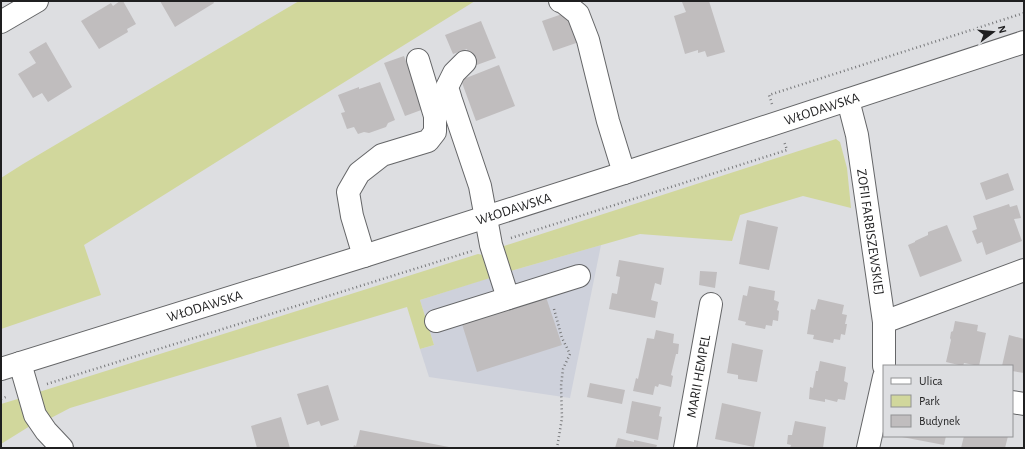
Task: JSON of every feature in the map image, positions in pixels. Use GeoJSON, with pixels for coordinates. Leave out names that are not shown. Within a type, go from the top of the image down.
{"type":"FeatureCollection","features":[{"type":"Feature","properties":{"kind":"main road"},"geometry":{"type":"LineString","coordinates":[[1,22],[37,1]]}},
{"type":"Feature","properties":{"kind":"main road"},"geometry":{"type":"LineString","coordinates":[[560,1],[578,14],[588,40],[608,121],[624,173]]}},
{"type":"Feature","properties":{"kind":"main road","name":"WŁODAWSKA"},"geometry":{"type":"LineString","coordinates":[[10,366],[364,256],[624,173],[1024,42]]}},
{"type":"Feature","properties":{"kind":"main road"},"geometry":{"type":"LineString","coordinates":[[364,256],[352,216],[348,192],[359,173],[382,155],[428,141],[435,132],[435,116],[418,60]]}},
{"type":"Feature","properties":{"kind":"main road"},"geometry":{"type":"LineString","coordinates":[[465,62],[454,72],[448,87],[453,108],[480,186],[491,245],[508,298]]}},
{"type":"Feature","properties":{"kind":"main road","name":"ZOFII FARBISZEWSKIEJ"},"geometry":{"type":"LineString","coordinates":[[848,100],[857,135],[884,322],[884,365]]}},
{"type":"Feature","properties":{"kind":"main road"},"geometry":{"type":"LineString","coordinates":[[884,322],[1024,270]]}},
{"type":"Feature","properties":{"kind":"main road"},"geometry":{"type":"LineString","coordinates":[[436,321],[579,276]]}},
{"type":"Feature","properties":{"kind":"main road","name":"MARII HEMPEL"},"geometry":{"type":"LineString","coordinates":[[685,448],[711,304]]}},
{"type":"Feature","properties":{"kind":"main road"},"geometry":{"type":"LineString","coordinates":[[10,366],[28,390],[35,415],[62,448]]}},
{"type":"Feature","properties":{"kind":"main road"},"geometry":{"type":"LineString","coordinates":[[868,448],[883,381]]}},
{"type":"Feature","properties":{"kind":"main road"},"geometry":{"type":"LineString","coordinates":[[1013,402],[1024,404]]}},
{"type":"Feature","properties":{"kind":"path"},"geometry":{"type":"LineString","coordinates":[[1,399],[787,150],[769,95],[1024,13]]}},
{"type":"Feature","properties":{"kind":"path"},"geometry":{"type":"LineString","coordinates":[[554,309],[562,338],[570,354],[563,369],[561,386],[562,418],[557,448]]}},
{"type":"Feature","properties":{"kind":"shaded area"},"geometry":{"type":"Polygon","coordinates":[[[601,245],[570,398],[429,377],[420,349],[434,345],[420,300],[507,272],[601,245]]]}},
{"type":"Feature","properties":{"kind":"green space"},"geometry":{"type":"Polygon","coordinates":[[[299,1],[475,1],[84,245],[101,295],[1,329],[1,178],[299,1]]]}},
{"type":"Feature","properties":{"kind":"green space"},"geometry":{"type":"Polygon","coordinates":[[[836,139],[840,142],[847,168],[851,208],[803,196],[740,215],[732,241],[640,234],[507,272],[501,247],[836,139]]]}},
{"type":"Feature","properties":{"kind":"green space"},"geometry":{"type":"Polygon","coordinates":[[[478,254],[483,255],[490,278],[420,300],[434,345],[420,349],[407,307],[70,408],[49,419],[45,414],[39,392],[478,254]]]}},
{"type":"Feature","properties":{"kind":"green space"},"geometry":{"type":"Polygon","coordinates":[[[21,398],[30,426],[1,444],[1,404],[21,398]]]}},
{"type":"Feature","properties":{"kind":"building"},"geometry":{"type":"Polygon","coordinates":[[[120,1],[123,1],[136,24],[127,29],[128,32],[99,49],[81,21],[111,3],[113,6],[120,1]]]}},
{"type":"Feature","properties":{"kind":"building"},"geometry":{"type":"Polygon","coordinates":[[[160,1],[213,1],[214,3],[175,27],[160,1]]]}},
{"type":"Feature","properties":{"kind":"building"},"geometry":{"type":"Polygon","coordinates":[[[709,1],[725,52],[707,57],[705,51],[698,53],[698,50],[685,54],[674,16],[686,12],[682,2],[709,1]]]}},
{"type":"Feature","properties":{"kind":"building"},"geometry":{"type":"Polygon","coordinates":[[[571,11],[582,41],[553,51],[542,21],[571,11]]]}},
{"type":"Feature","properties":{"kind":"building"},"geometry":{"type":"Polygon","coordinates":[[[481,21],[496,58],[474,66],[467,49],[453,54],[445,35],[481,21]]]}},
{"type":"Feature","properties":{"kind":"building"},"geometry":{"type":"Polygon","coordinates":[[[46,42],[72,87],[48,102],[42,93],[33,98],[18,74],[36,63],[29,52],[46,42]]]}},
{"type":"Feature","properties":{"kind":"building"},"geometry":{"type":"Polygon","coordinates":[[[404,56],[424,109],[405,116],[384,63],[404,56]]]}},
{"type":"Feature","properties":{"kind":"building"},"geometry":{"type":"Polygon","coordinates":[[[499,65],[515,106],[476,121],[461,80],[499,65]]]}},
{"type":"Feature","properties":{"kind":"building"},"geometry":{"type":"Polygon","coordinates":[[[380,82],[395,120],[388,123],[386,127],[369,133],[364,132],[358,134],[354,127],[347,129],[341,113],[345,112],[338,95],[359,87],[359,89],[380,82]]]}},
{"type":"Feature","properties":{"kind":"building"},"geometry":{"type":"Polygon","coordinates":[[[1008,173],[1014,190],[986,200],[980,183],[1008,173]]]}},
{"type":"Feature","properties":{"kind":"building"},"geometry":{"type":"Polygon","coordinates":[[[1009,204],[1010,207],[1017,205],[1021,218],[1014,219],[1022,241],[986,255],[982,242],[977,244],[972,231],[977,229],[973,216],[1009,204]]]}},
{"type":"Feature","properties":{"kind":"building"},"geometry":{"type":"Polygon","coordinates":[[[747,220],[778,227],[769,270],[739,264],[747,220]]]}},
{"type":"Feature","properties":{"kind":"building"},"geometry":{"type":"Polygon","coordinates":[[[947,225],[962,261],[920,277],[908,245],[928,235],[928,232],[947,225]]]}},
{"type":"Feature","properties":{"kind":"building"},"geometry":{"type":"Polygon","coordinates":[[[619,260],[664,268],[661,285],[655,283],[651,300],[658,302],[655,318],[609,309],[612,293],[617,294],[620,277],[616,276],[619,260]]]}},
{"type":"Feature","properties":{"kind":"building"},"geometry":{"type":"Polygon","coordinates":[[[700,271],[717,272],[715,288],[699,285],[700,271]]]}},
{"type":"Feature","properties":{"kind":"building"},"geometry":{"type":"Polygon","coordinates":[[[749,286],[775,291],[774,300],[779,302],[777,310],[779,311],[778,321],[773,320],[772,326],[766,325],[765,329],[745,325],[746,322],[738,320],[743,295],[747,296],[749,286]]]}},
{"type":"Feature","properties":{"kind":"building"},"geometry":{"type":"Polygon","coordinates":[[[546,297],[562,345],[477,372],[462,324],[546,297]]]}},
{"type":"Feature","properties":{"kind":"building"},"geometry":{"type":"Polygon","coordinates":[[[818,299],[844,305],[842,314],[847,315],[845,324],[847,324],[845,335],[841,334],[840,340],[834,339],[833,343],[813,339],[814,335],[807,334],[811,309],[815,310],[818,299]]]}},
{"type":"Feature","properties":{"kind":"building"},"geometry":{"type":"Polygon","coordinates":[[[955,321],[978,325],[977,331],[986,333],[979,365],[964,363],[963,365],[959,365],[946,362],[951,340],[951,332],[953,331],[955,321]]]}},
{"type":"Feature","properties":{"kind":"building"},"geometry":{"type":"Polygon","coordinates":[[[656,330],[674,334],[673,343],[679,344],[678,354],[676,354],[671,375],[673,376],[671,387],[659,384],[658,387],[655,386],[653,395],[633,391],[636,378],[638,379],[647,338],[654,339],[656,330]]]}},
{"type":"Feature","properties":{"kind":"building"},"geometry":{"type":"Polygon","coordinates":[[[1009,335],[1024,339],[1024,373],[1013,371],[1013,365],[1002,365],[1009,335]]]}},
{"type":"Feature","properties":{"kind":"building"},"geometry":{"type":"Polygon","coordinates":[[[732,343],[763,350],[757,382],[738,379],[738,375],[727,373],[732,343]]]}},
{"type":"Feature","properties":{"kind":"building"},"geometry":{"type":"Polygon","coordinates":[[[820,361],[846,367],[844,381],[848,383],[845,400],[838,399],[837,402],[825,399],[825,402],[809,399],[810,387],[813,388],[816,371],[818,371],[820,361]]]}},
{"type":"Feature","properties":{"kind":"building"},"geometry":{"type":"Polygon","coordinates":[[[590,383],[625,390],[622,404],[587,397],[590,383]]]}},
{"type":"Feature","properties":{"kind":"building"},"geometry":{"type":"Polygon","coordinates":[[[328,385],[339,420],[321,426],[319,421],[307,425],[297,394],[328,385]]]}},
{"type":"Feature","properties":{"kind":"building"},"geometry":{"type":"Polygon","coordinates":[[[632,401],[661,407],[659,416],[662,417],[658,440],[626,433],[632,401]]]}},
{"type":"Feature","properties":{"kind":"building"},"geometry":{"type":"Polygon","coordinates":[[[722,403],[761,412],[754,447],[715,439],[722,403]]]}},
{"type":"Feature","properties":{"kind":"building"},"geometry":{"type":"Polygon","coordinates":[[[281,417],[290,448],[257,448],[251,426],[281,417]]]}},
{"type":"Feature","properties":{"kind":"building"},"geometry":{"type":"Polygon","coordinates":[[[795,421],[826,427],[823,448],[790,448],[791,445],[787,444],[788,435],[792,435],[795,421]]]}},
{"type":"Feature","properties":{"kind":"building"},"geometry":{"type":"Polygon","coordinates":[[[360,430],[449,448],[353,448],[354,445],[356,446],[360,430]]]}},
{"type":"Feature","properties":{"kind":"building"},"geometry":{"type":"Polygon","coordinates":[[[902,437],[946,437],[944,445],[902,437]]]}},
{"type":"Feature","properties":{"kind":"building"},"geometry":{"type":"Polygon","coordinates":[[[964,437],[1008,437],[1005,448],[961,448],[964,437]]]}},
{"type":"Feature","properties":{"kind":"building"},"geometry":{"type":"Polygon","coordinates":[[[618,438],[657,445],[656,448],[615,448],[618,438]]]}}]}
